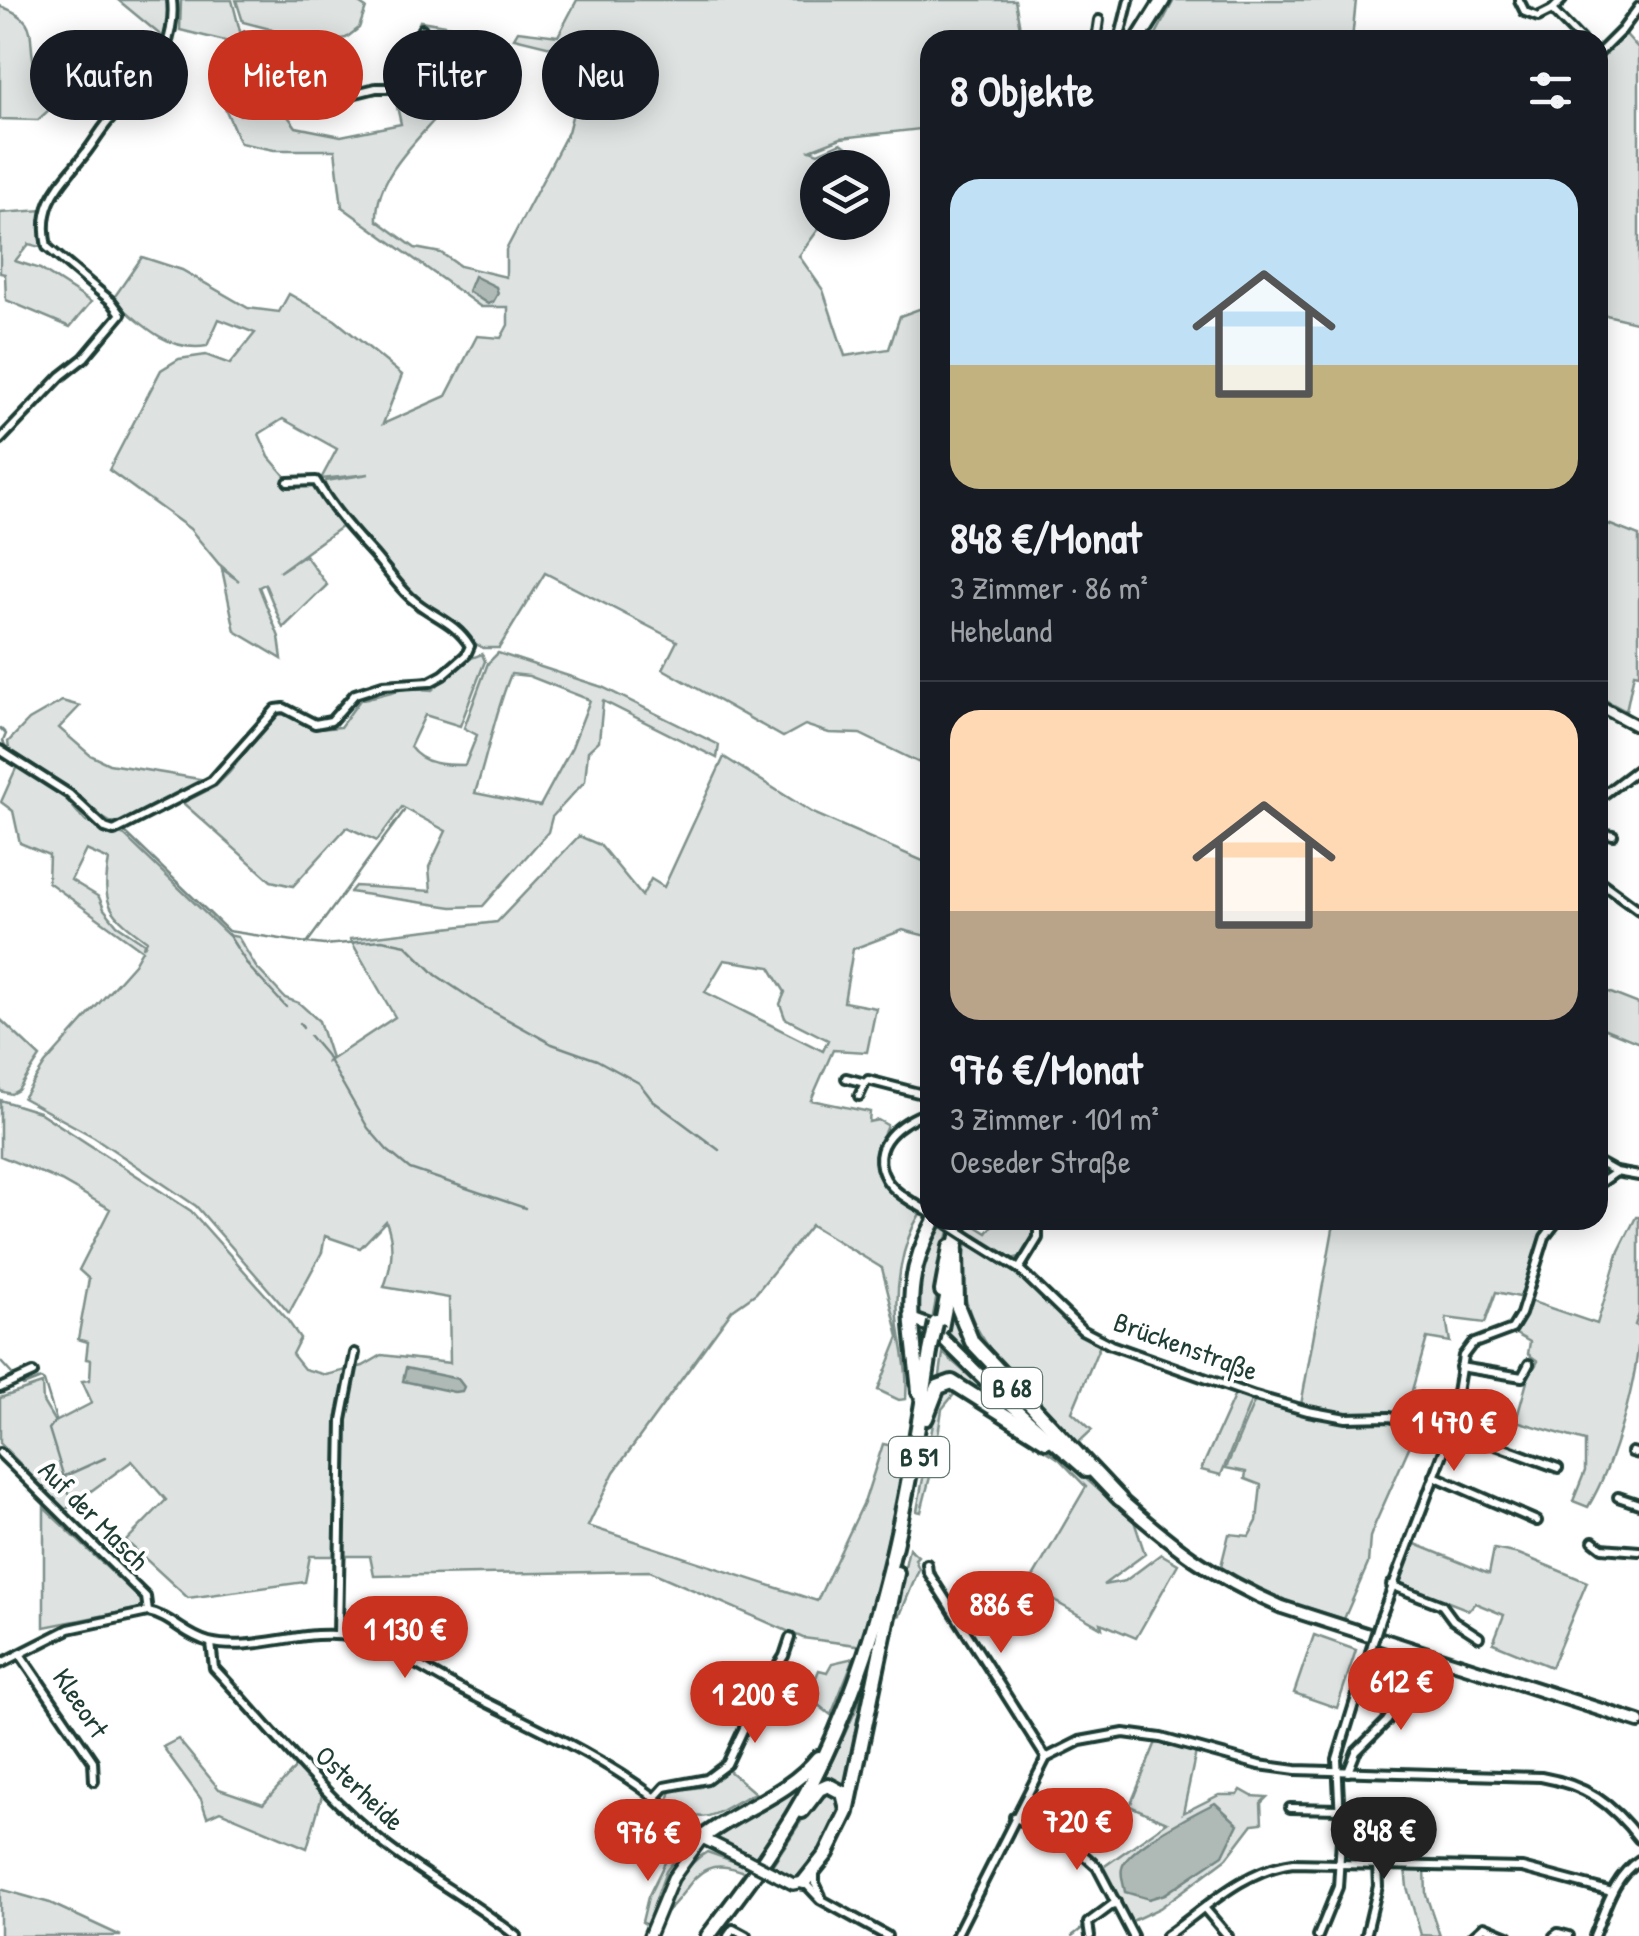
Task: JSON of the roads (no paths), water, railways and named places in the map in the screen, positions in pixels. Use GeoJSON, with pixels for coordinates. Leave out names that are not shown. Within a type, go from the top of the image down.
{"type":"FeatureCollection","features":[{"type":"Feature","properties":{"kind":"highway"},"geometry":{"type":"LineString","coordinates":[[1141,30],[1154,0]]}},
{"type":"Feature","properties":{"kind":"highway"},"geometry":{"type":"LineString","coordinates":[[1143,30],[1163,0]]}},
{"type":"Feature","properties":{"kind":"highway"},"geometry":{"type":"LineString","coordinates":[[924,1414],[910,1290],[916,1261],[933,1230]]}},
{"type":"Feature","properties":{"kind":"highway","name":"B 51"},"geometry":{"type":"LineString","coordinates":[[711,1936],[781,1846],[802,1811],[838,1743],[864,1679],[900,1556],[956,1230]]}},
{"type":"Feature","properties":{"kind":"highway","name":"B 51"},"geometry":{"type":"LineString","coordinates":[[938,1326],[957,1230]]}},
{"type":"Feature","properties":{"kind":"highway","name":"B 68"},"geometry":{"type":"LineString","coordinates":[[956,1250],[958,1305],[972,1342],[1120,1499]]}},
{"type":"Feature","properties":{"kind":"highway","name":"B 68"},"geometry":{"type":"LineString","coordinates":[[924,1414],[938,1387],[952,1382],[1046,1441]]}},
{"type":"Feature","properties":{"kind":"highway","name":"B 51"},"geometry":{"type":"LineString","coordinates":[[711,1936],[776,1842],[832,1740],[860,1672],[881,1603],[924,1414]]}},
{"type":"Feature","properties":{"kind":"highway"},"geometry":{"type":"LineString","coordinates":[[804,1882],[816,1871],[848,1812],[900,1556]]}},
{"type":"Feature","properties":{"kind":"highway"},"geometry":{"type":"LineString","coordinates":[[702,1838],[719,1824],[796,1781],[832,1740]]}},
{"type":"Feature","properties":{"kind":"highway"},"geometry":{"type":"LineString","coordinates":[[802,1811],[819,1789],[828,1785],[843,1792],[848,1812]]}},
{"type":"Feature","properties":{"kind":"main road","name":"B 68"},"geometry":{"type":"LineString","coordinates":[[912,1322],[927,1331],[1046,1441],[1120,1499]]}},
{"type":"Feature","properties":{"kind":"main road","name":"B 68"},"geometry":{"type":"LineString","coordinates":[[912,1322],[930,1326],[1000,1396],[1190,1559],[1242,1590],[1282,1607],[1639,1722]]}},
{"type":"Feature","properties":{"kind":"street"},"geometry":{"type":"LineString","coordinates":[[0,440],[61,376],[84,358],[121,314],[46,247],[48,206],[53,192],[106,123],[142,94],[169,40],[174,18],[172,0]]}},
{"type":"Feature","properties":{"kind":"street"},"geometry":{"type":"LineString","coordinates":[[1122,30],[1129,0]]}},
{"type":"Feature","properties":{"kind":"street"},"geometry":{"type":"LineString","coordinates":[[1519,0],[1531,16],[1552,10],[1562,0]]}},
{"type":"Feature","properties":{"kind":"street"},"geometry":{"type":"LineString","coordinates":[[1608,45],[1639,7]]}},
{"type":"Feature","properties":{"kind":"street"},"geometry":{"type":"LineString","coordinates":[[1552,10],[1571,30]]}},
{"type":"Feature","properties":{"kind":"street"},"geometry":{"type":"LineString","coordinates":[[1098,30],[1099,20]]}},
{"type":"Feature","properties":{"kind":"street"},"geometry":{"type":"LineString","coordinates":[[363,91],[402,88],[407,80],[407,63],[422,29]]}},
{"type":"Feature","properties":{"kind":"street"},"geometry":{"type":"LineString","coordinates":[[0,750],[69,794],[105,828],[121,829],[212,782],[276,709],[284,708],[315,724],[330,721],[356,694],[383,685],[430,682],[470,652],[463,636],[442,616],[422,608],[407,594],[343,524],[316,481],[288,482]]}},
{"type":"Feature","properties":{"kind":"street"},"geometry":{"type":"LineString","coordinates":[[1608,710],[1639,727]]}},
{"type":"Feature","properties":{"kind":"street"},"geometry":{"type":"LineString","coordinates":[[1608,792],[1638,770]]}},
{"type":"Feature","properties":{"kind":"street"},"geometry":{"type":"LineString","coordinates":[[1608,834],[1613,835]]}},
{"type":"Feature","properties":{"kind":"street"},"geometry":{"type":"LineString","coordinates":[[1608,887],[1639,910]]}},
{"type":"Feature","properties":{"kind":"street"},"geometry":{"type":"LineString","coordinates":[[846,1078],[865,1083]]}},
{"type":"Feature","properties":{"kind":"street"},"geometry":{"type":"LineString","coordinates":[[859,1096],[868,1080],[920,1093]]}},
{"type":"Feature","properties":{"kind":"street"},"geometry":{"type":"LineString","coordinates":[[920,1115],[898,1125],[887,1136],[882,1152],[887,1180],[920,1205]]}},
{"type":"Feature","properties":{"kind":"street"},"geometry":{"type":"LineString","coordinates":[[1608,1168],[1639,1176]]}},
{"type":"Feature","properties":{"kind":"street"},"geometry":{"type":"LineString","coordinates":[[1608,1178],[1616,1172]]}},
{"type":"Feature","properties":{"kind":"street","name":"Brückenstraße"},"geometry":{"type":"LineString","coordinates":[[955,1230],[1019,1269],[1082,1330],[1110,1344],[1308,1411],[1346,1418],[1390,1417],[1451,1432],[1558,1468]]}},
{"type":"Feature","properties":{"kind":"street"},"geometry":{"type":"LineString","coordinates":[[1019,1269],[1038,1238],[1038,1230]]}},
{"type":"Feature","properties":{"kind":"street"},"geometry":{"type":"LineString","coordinates":[[1318,1936],[1338,1887],[1338,1772],[1343,1734],[1391,1585],[1451,1432],[1460,1367],[1468,1347],[1512,1329],[1522,1314],[1550,1230]]}},
{"type":"Feature","properties":{"kind":"street"},"geometry":{"type":"LineString","coordinates":[[338,1636],[342,1420],[356,1353]]}},
{"type":"Feature","properties":{"kind":"street"},"geometry":{"type":"LineString","coordinates":[[1460,1367],[1522,1377],[1529,1364]]}},
{"type":"Feature","properties":{"kind":"street"},"geometry":{"type":"LineString","coordinates":[[0,1388],[32,1373]]}},
{"type":"Feature","properties":{"kind":"street","name":"Auf der Masch"},"geometry":{"type":"LineString","coordinates":[[0,1453],[146,1597],[148,1612]]}},
{"type":"Feature","properties":{"kind":"street"},"geometry":{"type":"LineString","coordinates":[[1434,1476],[1536,1521]]}},
{"type":"Feature","properties":{"kind":"street"},"geometry":{"type":"LineString","coordinates":[[1618,1497],[1639,1504]]}},
{"type":"Feature","properties":{"kind":"street"},"geometry":{"type":"LineString","coordinates":[[1594,1541],[1602,1548],[1639,1551]]}},
{"type":"Feature","properties":{"kind":"street"},"geometry":{"type":"LineString","coordinates":[[927,1564],[928,1572],[1046,1758]]}},
{"type":"Feature","properties":{"kind":"street"},"geometry":{"type":"LineString","coordinates":[[1391,1585],[1442,1604],[1453,1620],[1479,1637]]}},
{"type":"Feature","properties":{"kind":"street"},"geometry":{"type":"LineString","coordinates":[[0,1664],[69,1629],[148,1612],[211,1642],[252,1644],[352,1638],[392,1654],[566,1744],[655,1798],[702,1838],[793,1884],[804,1882],[834,1906],[887,1936]]}},
{"type":"Feature","properties":{"kind":"street"},"geometry":{"type":"LineString","coordinates":[[655,1798],[664,1788],[707,1779],[726,1764],[790,1638]]}},
{"type":"Feature","properties":{"kind":"street","name":"Osterheide"},"geometry":{"type":"LineString","coordinates":[[211,1642],[214,1668],[329,1792],[385,1844],[516,1936]]}},
{"type":"Feature","properties":{"kind":"street","name":"Kleeort"},"geometry":{"type":"LineString","coordinates":[[20,1654],[93,1762],[94,1781]]}},
{"type":"Feature","properties":{"kind":"street"},"geometry":{"type":"LineString","coordinates":[[1348,1772],[1356,1752],[1387,1720],[1415,1679]]}},
{"type":"Feature","properties":{"kind":"street"},"geometry":{"type":"LineString","coordinates":[[956,1936],[1046,1758],[1080,1741],[1125,1733],[1161,1738],[1260,1766],[1541,1777],[1567,1782],[1612,1807],[1639,1839]]}},
{"type":"Feature","properties":{"kind":"street"},"geometry":{"type":"LineString","coordinates":[[1290,1808],[1340,1809]]}},
{"type":"Feature","properties":{"kind":"street"},"geometry":{"type":"LineString","coordinates":[[677,1816],[688,1836],[688,1855]]}},
{"type":"Feature","properties":{"kind":"street"},"geometry":{"type":"LineString","coordinates":[[1014,1817],[1077,1848],[1097,1867],[1133,1936]]}},
{"type":"Feature","properties":{"kind":"street"},"geometry":{"type":"LineString","coordinates":[[649,1936],[668,1886],[702,1838]]}},
{"type":"Feature","properties":{"kind":"street"},"geometry":{"type":"LineString","coordinates":[[1594,1936],[1612,1892],[1626,1868],[1639,1858]]}},
{"type":"Feature","properties":{"kind":"street"},"geometry":{"type":"LineString","coordinates":[[1166,1936],[1228,1889],[1269,1869],[1293,1863],[1522,1868],[1612,1892]]}},
{"type":"Feature","properties":{"kind":"street"},"geometry":{"type":"LineString","coordinates":[[1366,1936],[1378,1886],[1378,1864]]}},
{"type":"Feature","properties":{"kind":"street"},"geometry":{"type":"LineString","coordinates":[[816,1871],[818,1892],[834,1906]]}},
{"type":"Feature","properties":{"kind":"street"},"geometry":{"type":"LineString","coordinates":[[1090,1936],[1088,1923],[1116,1902]]}},
{"type":"Feature","properties":{"kind":"street"},"geometry":{"type":"LineString","coordinates":[[1204,1909],[1228,1936]]}},
{"type":"Feature","properties":{"kind":"street"},"geometry":{"type":"LineString","coordinates":[[1473,1936],[1484,1926],[1508,1936]]}},
{"type":"Feature","properties":{"kind":"street"},"geometry":{"type":"LineString","coordinates":[[728,1936],[733,1930],[746,1936]]}},
{"type":"Feature","properties":{"kind":"street"},"geometry":{"type":"LineString","coordinates":[[1554,1936],[1569,1936]]}},
{"type":"Feature","properties":{"kind":"waterway"},"geometry":{"type":"LineString","coordinates":[[0,728],[6,734],[3,741],[7,749],[70,790],[108,825],[117,826]]}},
{"type":"Feature","properties":{"kind":"waterway"},"geometry":{"type":"LineString","coordinates":[[124,831],[228,931],[307,943],[404,811]]}},
{"type":"Feature","properties":{"kind":"waterway"},"geometry":{"type":"LineString","coordinates":[[228,934],[249,967],[286,1007]]}},
{"type":"Feature","properties":{"kind":"waterway"},"geometry":{"type":"LineString","coordinates":[[307,943],[382,940],[406,945],[436,975],[481,1005],[552,1044],[597,1060],[639,1083],[653,1101],[719,1150]]}},
{"type":"Feature","properties":{"kind":"waterway"},"geometry":{"type":"LineString","coordinates":[[300,1023],[303,1028]]}},
{"type":"Feature","properties":{"kind":"waterway"},"geometry":{"type":"LineString","coordinates":[[310,1036],[326,1055],[368,1128],[410,1169],[525,1208]]}},
{"type":"Feature","properties":{"kind":"waterway"},"geometry":{"type":"LineString","coordinates":[[0,1361],[23,1386],[44,1381],[56,1420],[49,1429],[69,1494]]}},
{"type":"Feature","properties":{"kind":"waterway"},"geometry":{"type":"LineString","coordinates":[[65,1476],[105,1458]]}},
{"type":"Feature","properties":{"kind":"waterway"},"geometry":{"type":"LineString","coordinates":[[1072,1936],[1085,1926]]}}]}
